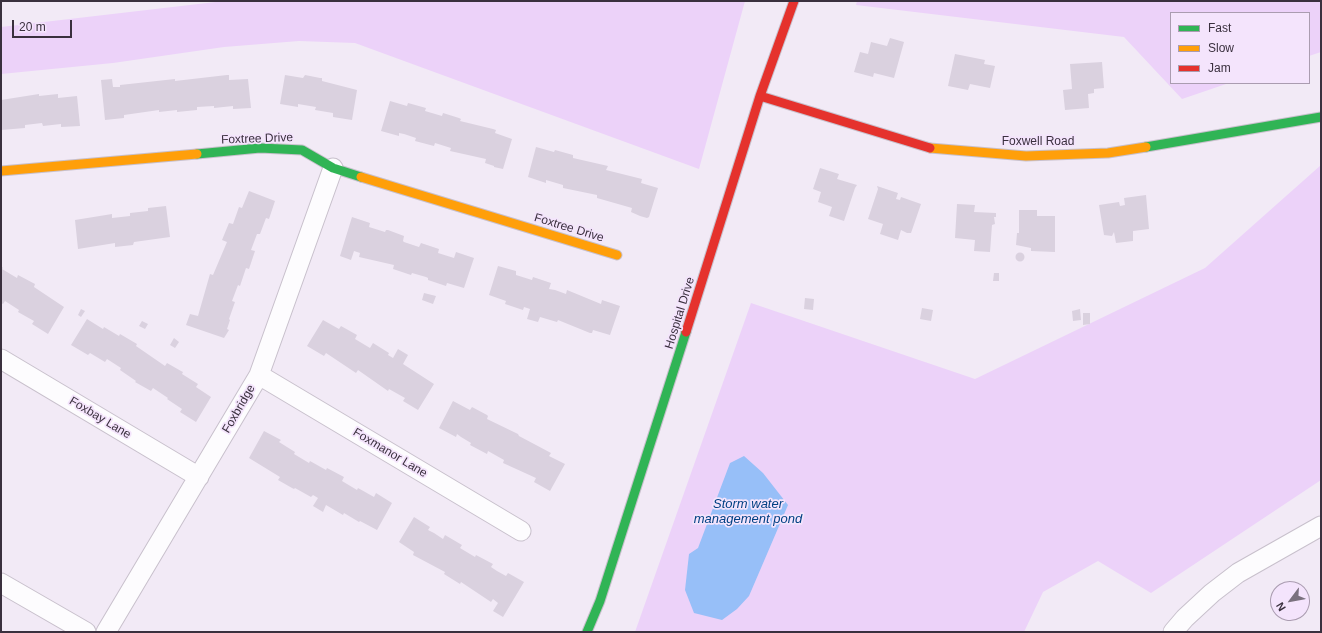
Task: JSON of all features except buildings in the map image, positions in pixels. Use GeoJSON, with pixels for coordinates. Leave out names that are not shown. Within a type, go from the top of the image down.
{"type":"FeatureCollection","features":[{"type":"Feature","properties":{"kind":"street","name":"Hospital Drive"},"geometry":{"type":"LineString","coordinates":[[587,632],[600,601],[644,467],[760,96],[794,1]]}},
{"type":"Feature","properties":{"kind":"street","name":"Foxwell Road"},"geometry":{"type":"LineString","coordinates":[[760,96],[930,148],[1026,156],[1108,153],[1321,117]]}},
{"type":"Feature","properties":{"kind":"street","name":"Foxtree Drive"},"geometry":{"type":"LineString","coordinates":[[1,171],[260,148],[302,150],[334,168],[617,255]]}},
{"type":"Feature","properties":{"kind":"street","name":"Foxbridge"},"geometry":{"type":"LineString","coordinates":[[106,632],[258,375],[334,168]]}},
{"type":"Feature","properties":{"kind":"street","name":"Foxbay Lane"},"geometry":{"type":"LineString","coordinates":[[1,359],[199,477]]}},
{"type":"Feature","properties":{"kind":"street","name":"Foxmanor Lane"},"geometry":{"type":"LineString","coordinates":[[258,375],[521,531]]}},
{"type":"Feature","properties":{"kind":"street"},"geometry":{"type":"LineString","coordinates":[[1173,632],[1185,618],[1212,593],[1238,573],[1321,526]]}},
{"type":"Feature","properties":{"kind":"street"},"geometry":{"type":"LineString","coordinates":[[1,583],[86,632]]}},
{"type":"Feature","properties":{"kind":"shaded area"},"geometry":{"type":"Polygon","coordinates":[[[224,1],[745,1],[699,169],[355,43],[299,41],[224,47],[113,63],[1,74],[1,27],[224,1]]]}},
{"type":"Feature","properties":{"kind":"shaded area"},"geometry":{"type":"Polygon","coordinates":[[[857,1],[1321,1],[1321,52],[1310,56],[1310,12],[1170,12],[1170,84],[1226,84],[1182,99],[1124,37],[856,5],[857,1]]]}},
{"type":"Feature","properties":{"kind":"shaded area"},"geometry":{"type":"Polygon","coordinates":[[[1321,165],[1321,480],[1151,593],[1098,561],[1043,592],[1024,632],[635,632],[751,303],[975,379],[1205,268],[1321,165]]]}},
{"type":"Feature","properties":{"kind":"water","name":"Storm water management pond"},"geometry":{"type":"Polygon","coordinates":[[[744,456],[763,473],[788,505],[749,596],[737,609],[722,620],[694,613],[685,590],[689,554],[698,548],[730,463],[744,456]]]}},
{"type":"Feature","properties":{"kind":"traffic: fast"},"geometry":{"type":"LineString","coordinates":[[1146,147],[1321,117]]}},
{"type":"Feature","properties":{"kind":"traffic: fast"},"geometry":{"type":"LineString","coordinates":[[197,154],[260,148],[302,150],[333,168],[361,177]]}},
{"type":"Feature","properties":{"kind":"traffic: fast"},"geometry":{"type":"LineString","coordinates":[[587,632],[600,601],[686,332]]}},
{"type":"Feature","properties":{"kind":"traffic: slow"},"geometry":{"type":"LineString","coordinates":[[930,148],[1026,156],[1108,153],[1146,147]]}},
{"type":"Feature","properties":{"kind":"traffic: slow"},"geometry":{"type":"LineString","coordinates":[[1,171],[197,154]]}},
{"type":"Feature","properties":{"kind":"traffic: slow"},"geometry":{"type":"LineString","coordinates":[[361,177],[617,255]]}},
{"type":"Feature","properties":{"kind":"traffic: jam"},"geometry":{"type":"LineString","coordinates":[[686,332],[760,96],[794,1]]}},
{"type":"Feature","properties":{"kind":"traffic: jam"},"geometry":{"type":"LineString","coordinates":[[760,96],[930,148]]}}]}
